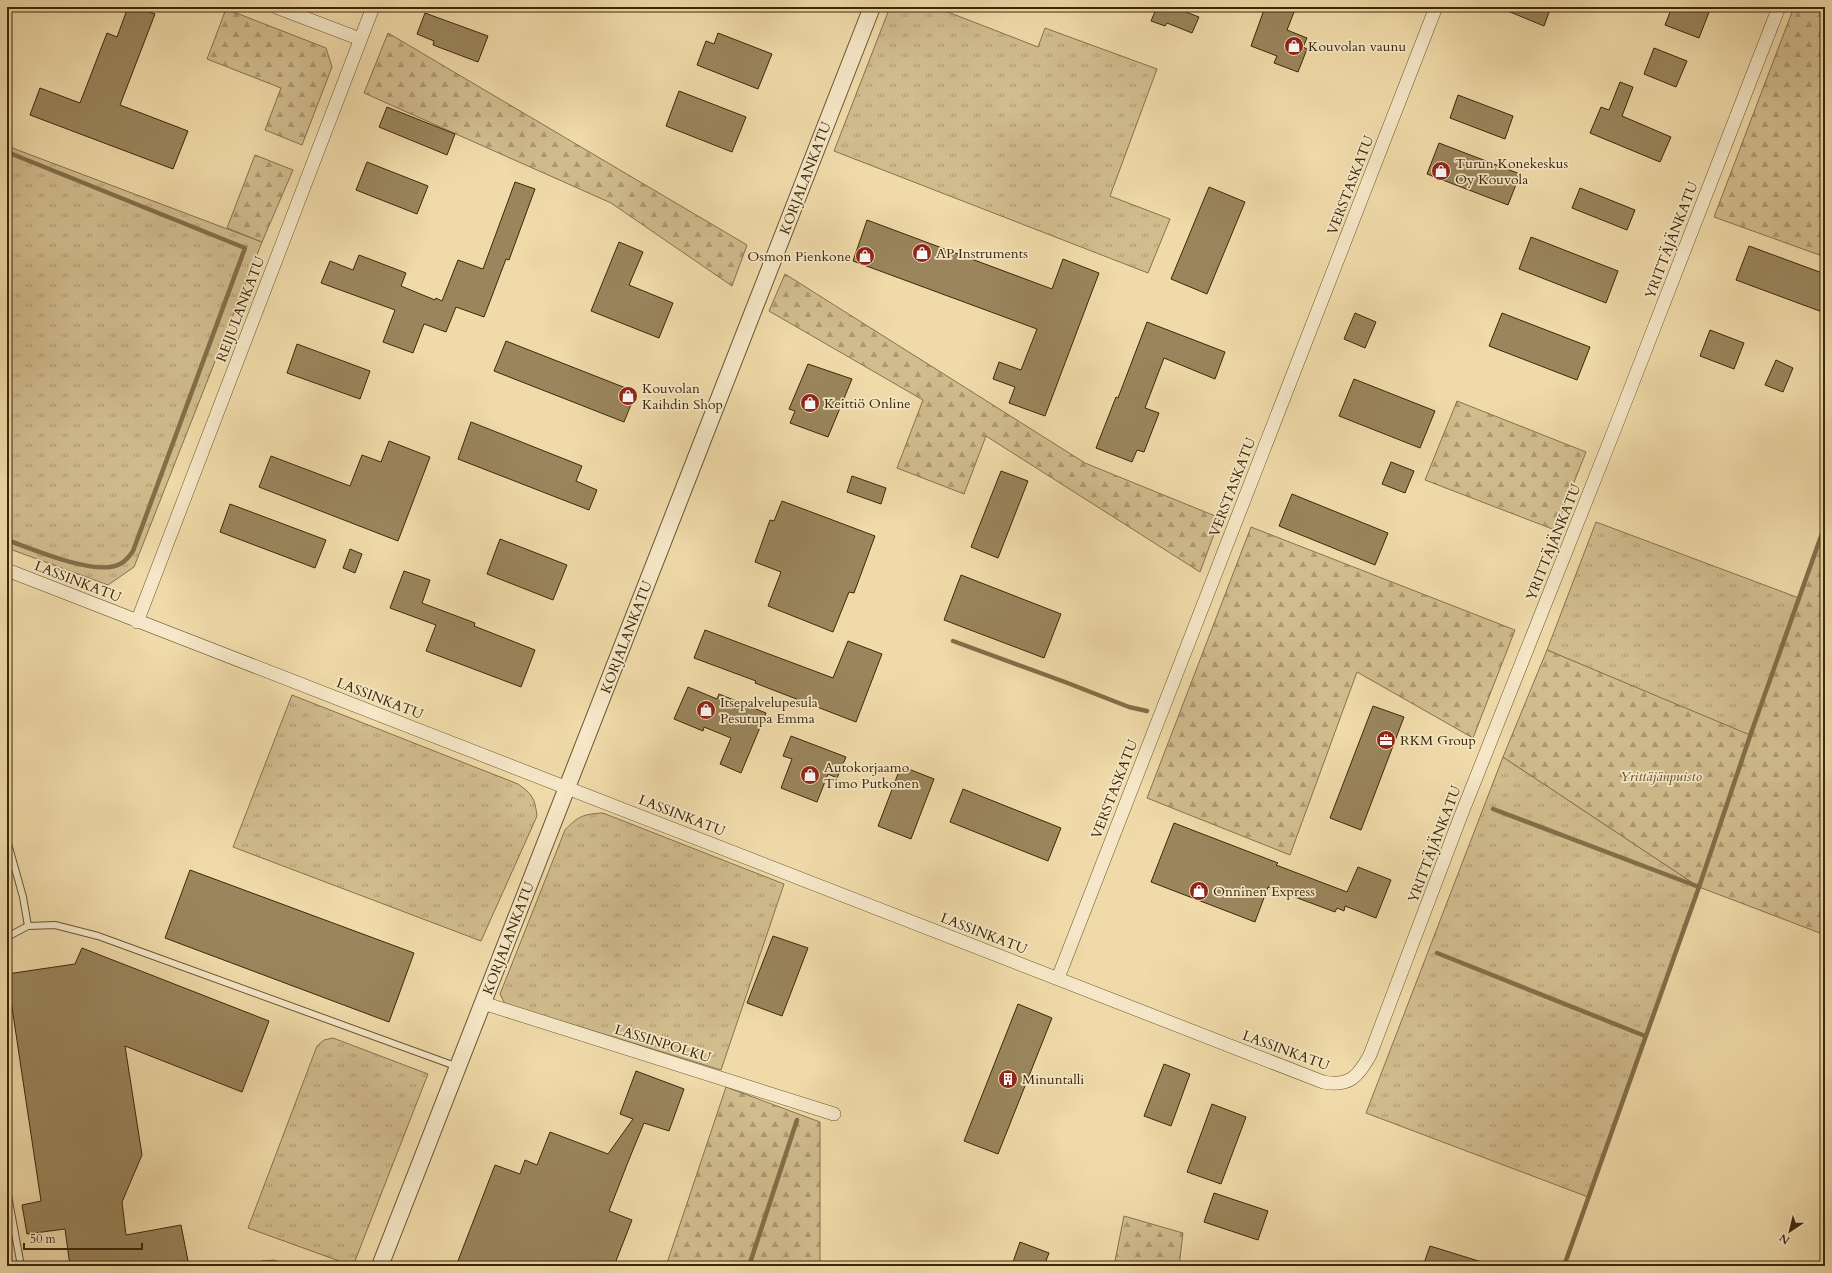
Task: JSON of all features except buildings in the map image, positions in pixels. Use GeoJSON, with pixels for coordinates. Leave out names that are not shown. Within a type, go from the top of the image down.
{"type":"FeatureCollection","features":[{"type":"Feature","properties":{"kind":"street"},"geometry":{"type":"LineString","coordinates":[[276,7],[360,39]]}},
{"type":"Feature","properties":{"kind":"street","name":"REIJULANKATU"},"geometry":{"type":"LineString","coordinates":[[137,622],[373,7]]}},
{"type":"Feature","properties":{"kind":"street","name":"KORJALANKATU"},"geometry":{"type":"LineString","coordinates":[[380,1266],[872,7]]}},
{"type":"Feature","properties":{"kind":"street","name":"VERSTASKATU"},"geometry":{"type":"LineString","coordinates":[[1058,978],[1436,7]]}},
{"type":"Feature","properties":{"kind":"street","name":"YRITTÄJÄNKATU"},"geometry":{"type":"LineString","coordinates":[[1347,1082],[1363,1068],[1370,1055],[1457,826],[1617,423],[1779,7]]}},
{"type":"Feature","properties":{"kind":"street","name":"LASSINKATU"},"geometry":{"type":"LineString","coordinates":[[7,570],[137,622],[1323,1082],[1334,1084],[1347,1082]]}},
{"type":"Feature","properties":{"kind":"street","name":"LASSINPOLKU"},"geometry":{"type":"LineString","coordinates":[[483,1003],[834,1114]]}},
{"type":"Feature","properties":{"kind":"lane"},"geometry":{"type":"LineString","coordinates":[[7,840],[23,896],[28,926]]}},
{"type":"Feature","properties":{"kind":"lane"},"geometry":{"type":"LineString","coordinates":[[7,937],[28,926],[56,925],[98,936],[459,1067]]}},
{"type":"Feature","properties":{"kind":"lane"},"geometry":{"type":"LineString","coordinates":[[7,1190],[21,1266]]}},
{"type":"Feature","properties":{"kind":"green space"},"geometry":{"type":"Polygon","coordinates":[[[890,7],[935,7],[1038,47],[1045,28],[1157,69],[1110,196],[1170,219],[1148,273],[834,151],[890,7]]]}},
{"type":"Feature","properties":{"kind":"green space"},"geometry":{"type":"Polygon","coordinates":[[[1794,7],[1825,7],[1825,257],[1714,217],[1794,7]]]}},
{"type":"Feature","properties":{"kind":"green space"},"geometry":{"type":"Polygon","coordinates":[[[226,9],[326,48],[332,67],[302,145],[265,130],[281,88],[207,59],[226,9]]]}},
{"type":"Feature","properties":{"kind":"green space"},"geometry":{"type":"Polygon","coordinates":[[[388,33],[747,245],[732,286],[611,203],[364,93],[388,33]]]}},
{"type":"Feature","properties":{"kind":"green space"},"geometry":{"type":"Polygon","coordinates":[[[7,146],[262,242],[134,567],[108,585],[7,548],[7,146]]]}},
{"type":"Feature","properties":{"kind":"green space"},"geometry":{"type":"Polygon","coordinates":[[[255,155],[293,170],[262,242],[227,228],[255,155]]]}},
{"type":"Feature","properties":{"kind":"green space"},"geometry":{"type":"Polygon","coordinates":[[[785,274],[1085,463],[1220,518],[1200,572],[986,436],[964,494],[897,468],[923,400],[769,311],[785,274]]]}},
{"type":"Feature","properties":{"kind":"green space"},"geometry":{"type":"Polygon","coordinates":[[[1457,401],[1586,452],[1555,530],[1425,480],[1457,401]]]}},
{"type":"Feature","properties":{"kind":"green space"},"geometry":{"type":"Polygon","coordinates":[[[1596,522],[1799,598],[1750,736],[1547,650],[1596,522]]]}},
{"type":"Feature","properties":{"kind":"green space","name":"Yrittäjänpuisto"},"geometry":{"type":"Polygon","coordinates":[[[1825,525],[1825,935],[1699,887],[1503,757],[1547,650],[1750,735],[1825,525]]]}},
{"type":"Feature","properties":{"kind":"green space"},"geometry":{"type":"Polygon","coordinates":[[[1251,527],[1515,630],[1473,738],[1357,672],[1290,855],[1147,798],[1251,527]]]}},
{"type":"Feature","properties":{"kind":"green space"},"geometry":{"type":"Polygon","coordinates":[[[292,695],[518,784],[530,794],[534,801],[537,816],[481,941],[233,847],[292,695]]]}},
{"type":"Feature","properties":{"kind":"green space"},"geometry":{"type":"Polygon","coordinates":[[[1503,757],[1699,887],[1588,1197],[1366,1113],[1503,757]]]}},
{"type":"Feature","properties":{"kind":"green space"},"geometry":{"type":"Polygon","coordinates":[[[603,813],[784,884],[721,1070],[505,1004],[500,994],[565,830],[578,819],[586,815],[603,813]]]}},
{"type":"Feature","properties":{"kind":"green space"},"geometry":{"type":"Polygon","coordinates":[[[333,1038],[428,1074],[353,1266],[248,1228],[317,1046],[324,1040],[333,1038]]]}},
{"type":"Feature","properties":{"kind":"green space"},"geometry":{"type":"Polygon","coordinates":[[[726,1087],[820,1122],[820,1266],[666,1266],[726,1087]]]}},
{"type":"Feature","properties":{"kind":"green space"},"geometry":{"type":"Polygon","coordinates":[[[1124,1216],[1183,1233],[1179,1266],[1114,1266],[1124,1216]]]}},
{"type":"Feature","properties":{"kind":"green space"},"geometry":{"type":"Polygon","coordinates":[[[274,1260],[290,1266],[248,1266],[262,1261],[274,1260]]]}},
{"type":"Feature","properties":{"kind":"waterway"},"geometry":{"type":"LineString","coordinates":[[7,152],[245,248],[133,551],[129,557],[120,564],[109,567],[96,567],[64,560],[7,540]]}},
{"type":"Feature","properties":{"kind":"waterway"},"geometry":{"type":"LineString","coordinates":[[1564,1266],[1699,887],[1750,736],[1825,525]]}},
{"type":"Feature","properties":{"kind":"waterway"},"geometry":{"type":"LineString","coordinates":[[953,641],[1129,707],[1147,711]]}},
{"type":"Feature","properties":{"kind":"waterway"},"geometry":{"type":"LineString","coordinates":[[1493,809],[1699,887]]}},
{"type":"Feature","properties":{"kind":"waterway"},"geometry":{"type":"LineString","coordinates":[[1437,953],[1645,1036]]}},
{"type":"Feature","properties":{"kind":"waterway"},"geometry":{"type":"LineString","coordinates":[[749,1266],[797,1120]]}},
{"type":"Feature","properties":{"kind":"place","name":"Kouvolan vaunu"},"geometry":{"type":"Point","coordinates":[1294,46]}},
{"type":"Feature","properties":{"kind":"place","name":"Turun Konekeskus Oy Kouvola"},"geometry":{"type":"Point","coordinates":[1441,171]}},
{"type":"Feature","properties":{"kind":"place","name":"AP Instruments"},"geometry":{"type":"Point","coordinates":[922,253]}},
{"type":"Feature","properties":{"kind":"place","name":"Osmon Pienkone"},"geometry":{"type":"Point","coordinates":[865,256]}},
{"type":"Feature","properties":{"kind":"place","name":"Kouvolan Kaihdin Shop"},"geometry":{"type":"Point","coordinates":[628,396]}},
{"type":"Feature","properties":{"kind":"place","name":"Keittiö Online"},"geometry":{"type":"Point","coordinates":[810,403]}},
{"type":"Feature","properties":{"kind":"place","name":"Itsepalvelupesula Pesutupa Emma"},"geometry":{"type":"Point","coordinates":[706,710]}},
{"type":"Feature","properties":{"kind":"place","name":"RKM Group"},"geometry":{"type":"Point","coordinates":[1386,740]}},
{"type":"Feature","properties":{"kind":"place","name":"Autokorjaamo Timo Putkonen"},"geometry":{"type":"Point","coordinates":[810,775]}},
{"type":"Feature","properties":{"kind":"place","name":"Onninen Express"},"geometry":{"type":"Point","coordinates":[1199,891]}},
{"type":"Feature","properties":{"kind":"place","name":"Minuntalli"},"geometry":{"type":"Point","coordinates":[1008,1079]}}]}
